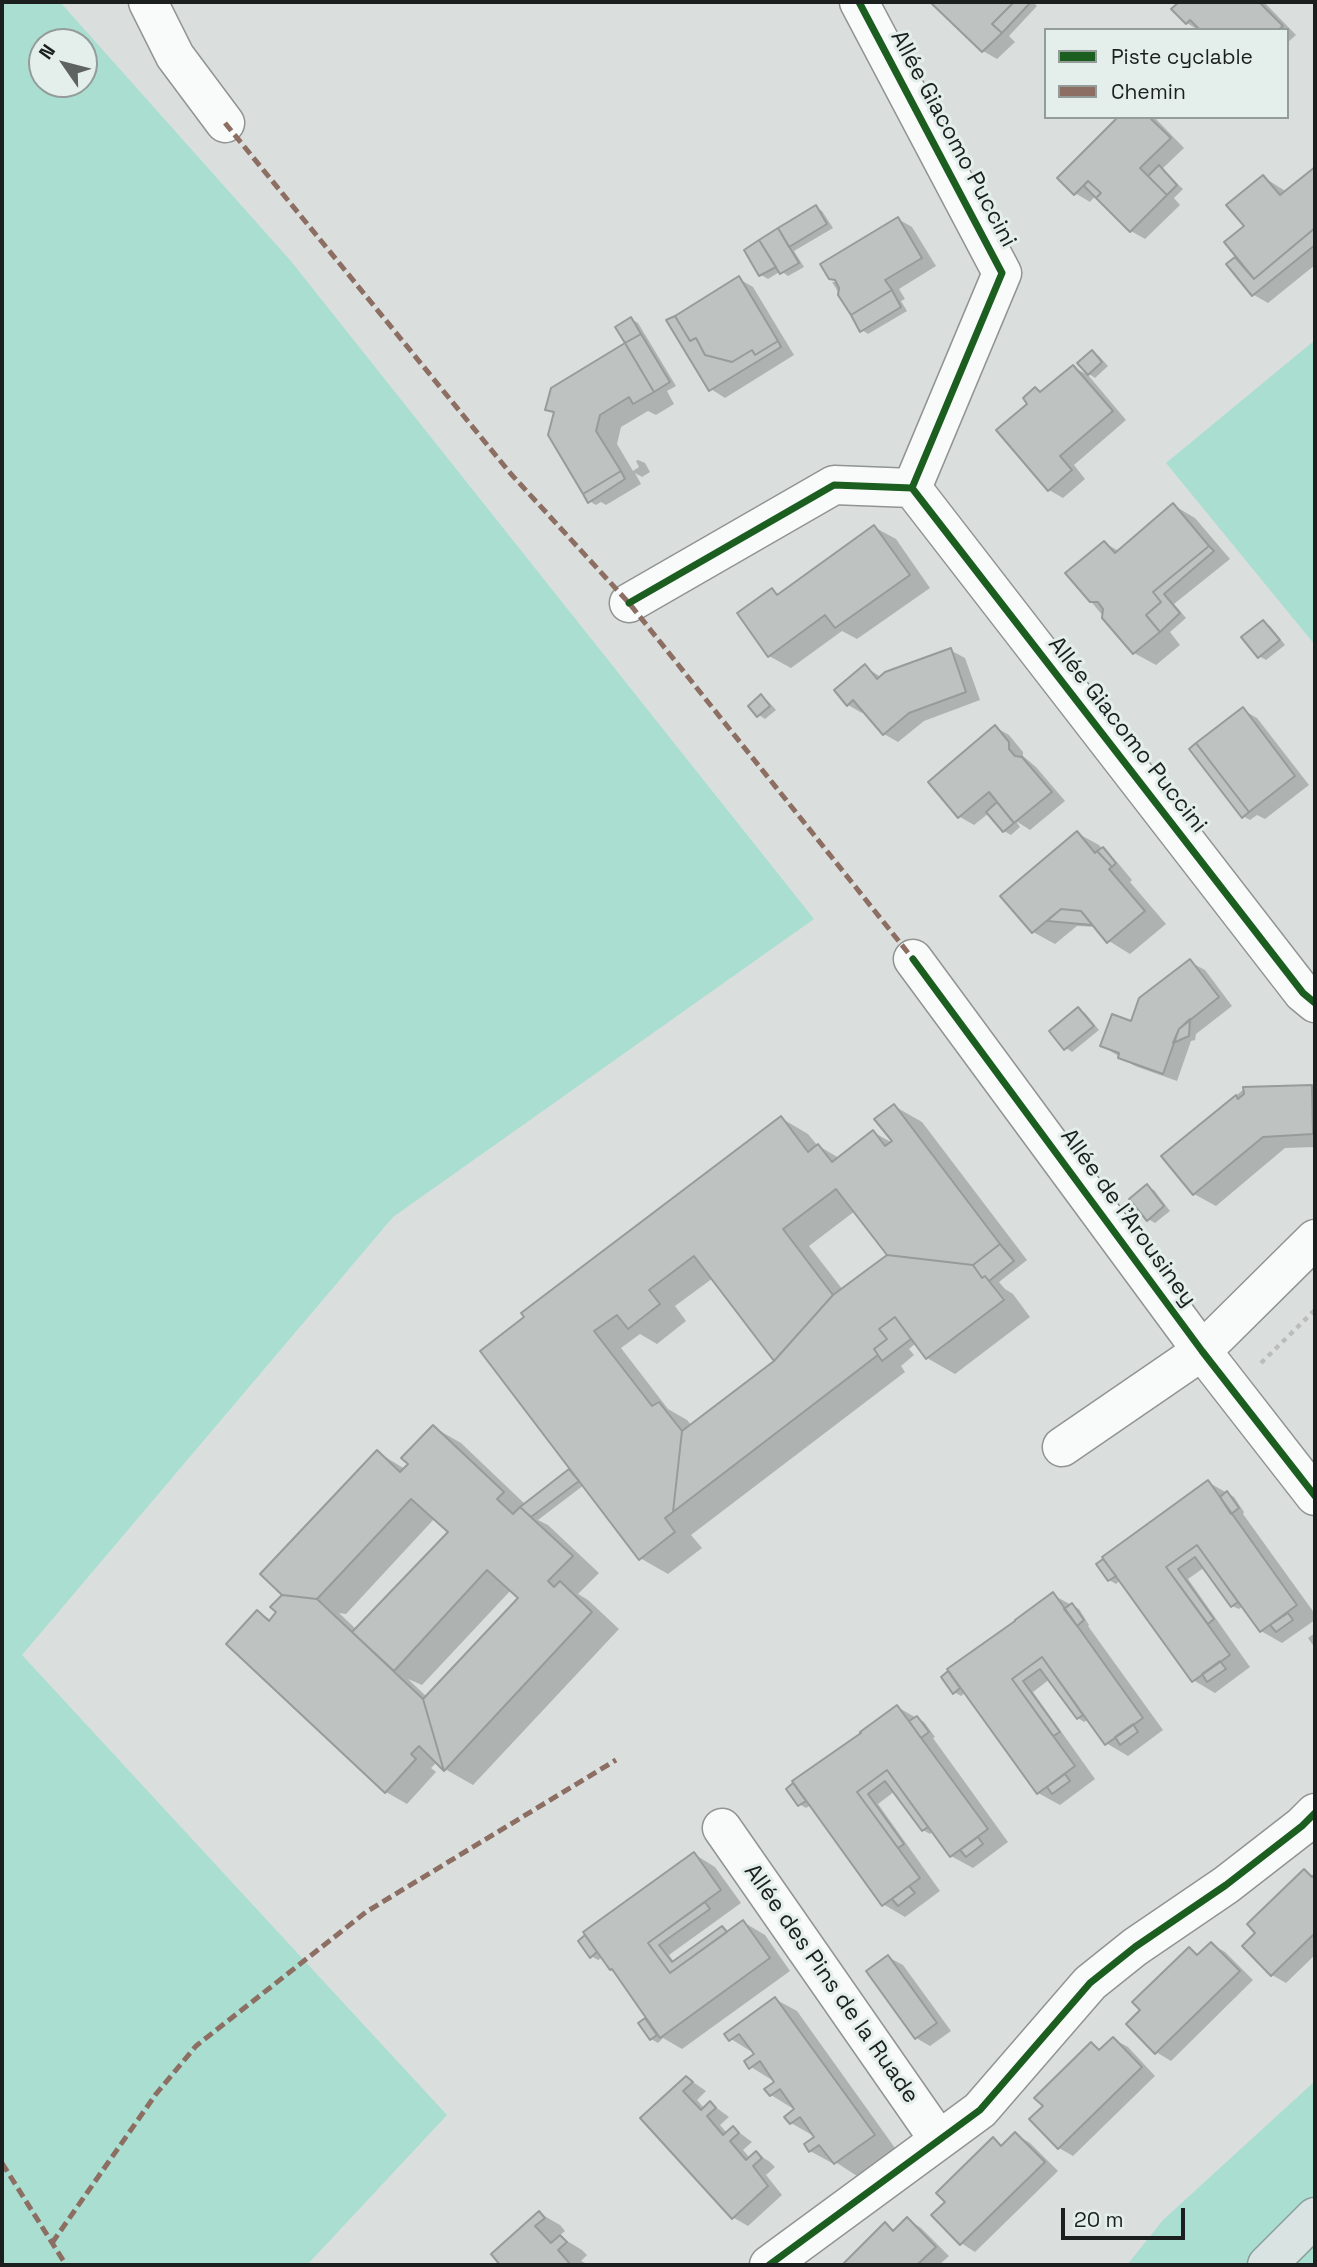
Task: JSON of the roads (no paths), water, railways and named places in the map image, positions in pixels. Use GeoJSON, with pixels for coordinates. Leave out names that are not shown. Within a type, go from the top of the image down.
{"type":"FeatureCollection","features":[{"type":"Feature","properties":{"kind":"main road"},"geometry":{"type":"LineString","coordinates":[[1267,2265],[1315,2217]]}},
{"type":"Feature","properties":{"kind":"street"},"geometry":{"type":"LineString","coordinates":[[148,2],[174,56],[225,123]]}},
{"type":"Feature","properties":{"kind":"street","name":"Allée Giacomo Puccini"},"geometry":{"type":"LineString","coordinates":[[859,2],[1002,273],[912,488],[1303,993],[1315,1003]]}},
{"type":"Feature","properties":{"kind":"street"},"geometry":{"type":"LineString","coordinates":[[629,603],[834,485],[912,488]]}},
{"type":"Feature","properties":{"kind":"street","name":"Allée de l'Arousiney"},"geometry":{"type":"LineString","coordinates":[[913,959],[1202,1351],[1315,1496]]}},
{"type":"Feature","properties":{"kind":"street"},"geometry":{"type":"LineString","coordinates":[[1062,1447],[1202,1351],[1315,1239]]}},
{"type":"Feature","properties":{"kind":"street"},"geometry":{"type":"LineString","coordinates":[[769,2265],[980,2110],[1090,1983],[1135,1947],[1226,1885],[1315,1813]]}},
{"type":"Feature","properties":{"kind":"street","name":"Allée des Pins de la Ruade"},"geometry":{"type":"LineString","coordinates":[[722,1828],[939,2140]]}}]}
